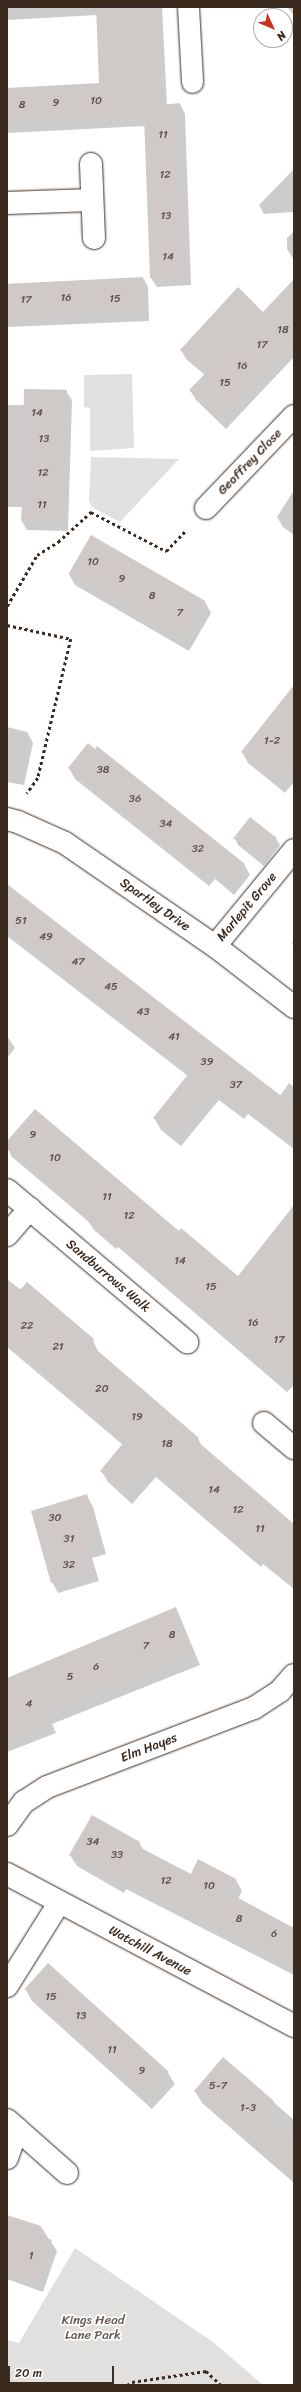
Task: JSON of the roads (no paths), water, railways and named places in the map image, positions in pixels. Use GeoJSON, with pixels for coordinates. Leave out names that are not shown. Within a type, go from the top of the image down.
{"type":"FeatureCollection","features":[{"type":"Feature","properties":{"kind":"street"},"geometry":{"type":"LineString","coordinates":[[91,164],[94,238]]}},
{"type":"Feature","properties":{"kind":"street"},"geometry":{"type":"LineString","coordinates":[[7,203],[92,200]]}},
{"type":"Feature","properties":{"kind":"street","name":"Geoffrey Close"},"geometry":{"type":"LineString","coordinates":[[206,508],[294,416]]}},
{"type":"Feature","properties":{"kind":"street","name":"Spartley Drive"},"geometry":{"type":"LineString","coordinates":[[7,819],[65,843],[215,946],[294,1008]]}},
{"type":"Feature","properties":{"kind":"street","name":"Marlepit Grove"},"geometry":{"type":"LineString","coordinates":[[215,946],[294,850]]}},
{"type":"Feature","properties":{"kind":"street","name":"Sandburrows Walk"},"geometry":{"type":"LineString","coordinates":[[7,1190],[187,1342]]}},
{"type":"Feature","properties":{"kind":"street"},"geometry":{"type":"LineString","coordinates":[[7,1235],[30,1209]]}},
{"type":"Feature","properties":{"kind":"street"},"geometry":{"type":"LineString","coordinates":[[264,1423],[294,1448]]}},
{"type":"Feature","properties":{"kind":"street","name":"Elm Hayes"},"geometry":{"type":"LineString","coordinates":[[7,1825],[24,1802],[47,1787],[254,1708],[280,1691],[294,1675]]}},
{"type":"Feature","properties":{"kind":"street","name":"Watchill Avenue"},"geometry":{"type":"LineString","coordinates":[[7,1874],[59,1903],[294,2026]]}},
{"type":"Feature","properties":{"kind":"street"},"geometry":{"type":"LineString","coordinates":[[7,1986],[59,1903]]}},
{"type":"Feature","properties":{"kind":"street"},"geometry":{"type":"LineString","coordinates":[[7,2158],[12,2124]]}},
{"type":"Feature","properties":{"kind":"street"},"geometry":{"type":"LineString","coordinates":[[12,2124],[67,2173]]}},
{"type":"Feature","properties":{"kind":"lane"},"geometry":{"type":"LineString","coordinates":[[188,7],[192,82]]}},
{"type":"Feature","properties":{"kind":"park label","name":"Kings Head Lane Park"},"geometry":{"type":"Point","coordinates":[93,2328]}}]}
